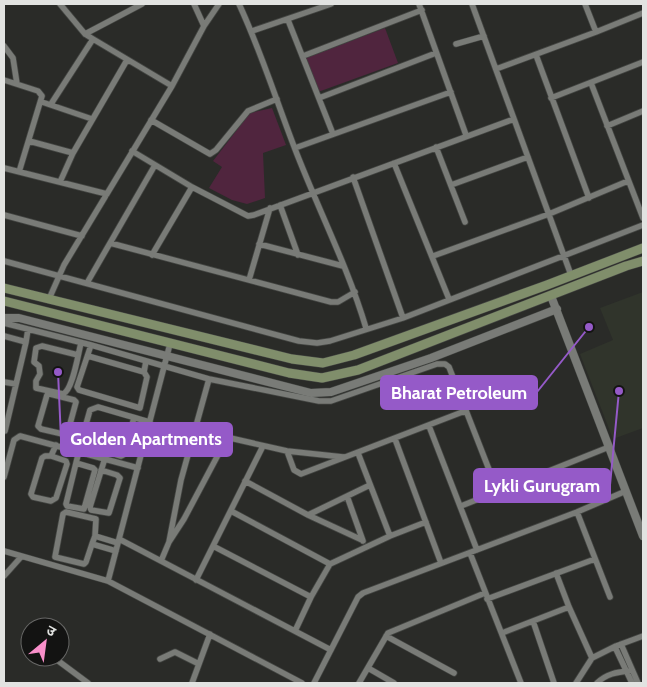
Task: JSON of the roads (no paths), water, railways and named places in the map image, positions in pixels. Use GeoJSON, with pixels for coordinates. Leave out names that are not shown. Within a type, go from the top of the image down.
{"type":"FeatureCollection","features":[{"type":"Feature","properties":{"kind":"main road"},"geometry":{"type":"LineString","coordinates":[[4,288],[292,359],[324,362],[354,355],[643,248]]}},
{"type":"Feature","properties":{"kind":"main road"},"geometry":{"type":"LineString","coordinates":[[622,256],[626,266]]}},
{"type":"Feature","properties":{"kind":"main road"},"geometry":{"type":"LineString","coordinates":[[608,261],[612,272]]}},
{"type":"Feature","properties":{"kind":"main road"},"geometry":{"type":"LineString","coordinates":[[4,301],[288,373],[322,378],[358,370],[643,261]]}},
{"type":"Feature","properties":{"kind":"main road"},"geometry":{"type":"LineString","coordinates":[[450,320],[455,333]]}},
{"type":"Feature","properties":{"kind":"street"},"geometry":{"type":"LineString","coordinates":[[60,4],[85,34],[172,86]]}},
{"type":"Feature","properties":{"kind":"street"},"geometry":{"type":"LineString","coordinates":[[85,34],[142,4]]}},
{"type":"Feature","properties":{"kind":"street"},"geometry":{"type":"LineString","coordinates":[[194,4],[204,26]]}},
{"type":"Feature","properties":{"kind":"street"},"geometry":{"type":"LineString","coordinates":[[49,299],[58,276],[172,86],[204,26],[219,4]]}},
{"type":"Feature","properties":{"kind":"street"},"geometry":{"type":"LineString","coordinates":[[239,4],[252,31],[295,148],[355,292],[366,328]]}},
{"type":"Feature","properties":{"kind":"street"},"geometry":{"type":"LineString","coordinates":[[252,31],[331,4]]}},
{"type":"Feature","properties":{"kind":"street"},"geometry":{"type":"LineString","coordinates":[[472,4],[571,275]]}},
{"type":"Feature","properties":{"kind":"street"},"geometry":{"type":"LineString","coordinates":[[585,4],[596,32]]}},
{"type":"Feature","properties":{"kind":"street"},"geometry":{"type":"LineString","coordinates":[[303,56],[420,7],[466,135]]}},
{"type":"Feature","properties":{"kind":"street"},"geometry":{"type":"LineString","coordinates":[[496,69],[643,13]]}},
{"type":"Feature","properties":{"kind":"street"},"geometry":{"type":"LineString","coordinates":[[288,20],[333,134]]}},
{"type":"Feature","properties":{"kind":"street"},"geometry":{"type":"LineString","coordinates":[[456,44],[484,36]]}},
{"type":"Feature","properties":{"kind":"street"},"geometry":{"type":"LineString","coordinates":[[51,104],[93,39]]}},
{"type":"Feature","properties":{"kind":"street"},"geometry":{"type":"LineString","coordinates":[[4,46],[13,58],[17,84]]}},
{"type":"Feature","properties":{"kind":"street"},"geometry":{"type":"LineString","coordinates":[[319,98],[436,53]]}},
{"type":"Feature","properties":{"kind":"street"},"geometry":{"type":"LineString","coordinates":[[536,55],[589,198]]}},
{"type":"Feature","properties":{"kind":"street"},"geometry":{"type":"LineString","coordinates":[[60,182],[73,153],[127,60]]}},
{"type":"Feature","properties":{"kind":"street"},"geometry":{"type":"LineString","coordinates":[[551,98],[643,62]]}},
{"type":"Feature","properties":{"kind":"street"},"geometry":{"type":"LineString","coordinates":[[4,80],[38,92],[42,96],[42,102],[19,172]]}},
{"type":"Feature","properties":{"kind":"street"},"geometry":{"type":"LineString","coordinates":[[591,83],[643,218]]}},
{"type":"Feature","properties":{"kind":"street"},"geometry":{"type":"LineString","coordinates":[[295,148],[451,92]]}},
{"type":"Feature","properties":{"kind":"street"},"geometry":{"type":"LineString","coordinates":[[151,120],[210,154],[216,150],[248,111],[277,99]]}},
{"type":"Feature","properties":{"kind":"street"},"geometry":{"type":"LineString","coordinates":[[42,102],[92,119]]}},
{"type":"Feature","properties":{"kind":"street"},"geometry":{"type":"LineString","coordinates":[[607,126],[643,111]]}},
{"type":"Feature","properties":{"kind":"street"},"geometry":{"type":"LineString","coordinates":[[132,151],[192,187],[248,216],[514,119]]}},
{"type":"Feature","properties":{"kind":"street"},"geometry":{"type":"LineString","coordinates":[[29,141],[73,153]]}},
{"type":"Feature","properties":{"kind":"street"},"geometry":{"type":"LineString","coordinates":[[436,147],[465,222]]}},
{"type":"Feature","properties":{"kind":"street"},"geometry":{"type":"LineString","coordinates":[[451,185],[528,157]]}},
{"type":"Feature","properties":{"kind":"street"},"geometry":{"type":"LineString","coordinates":[[394,162],[449,299]]}},
{"type":"Feature","properties":{"kind":"street"},"geometry":{"type":"LineString","coordinates":[[87,283],[155,165]]}},
{"type":"Feature","properties":{"kind":"street"},"geometry":{"type":"LineString","coordinates":[[4,168],[107,194]]}},
{"type":"Feature","properties":{"kind":"street"},"geometry":{"type":"LineString","coordinates":[[353,177],[403,318]]}},
{"type":"Feature","properties":{"kind":"street"},"geometry":{"type":"LineString","coordinates":[[432,256],[549,214],[628,181]]}},
{"type":"Feature","properties":{"kind":"street"},"geometry":{"type":"LineString","coordinates":[[152,255],[192,187]]}},
{"type":"Feature","properties":{"kind":"street"},"geometry":{"type":"LineString","coordinates":[[280,205],[298,255]]}},
{"type":"Feature","properties":{"kind":"street"},"geometry":{"type":"LineString","coordinates":[[248,280],[270,208]]}},
{"type":"Feature","properties":{"kind":"street"},"geometry":{"type":"LineString","coordinates":[[4,215],[82,236]]}},
{"type":"Feature","properties":{"kind":"street"},"geometry":{"type":"LineString","coordinates":[[4,261],[306,343],[330,341],[366,328],[403,318],[643,225]]}},
{"type":"Feature","properties":{"kind":"street"},"geometry":{"type":"LineString","coordinates":[[110,243],[331,302],[338,302],[355,292]]}},
{"type":"Feature","properties":{"kind":"street"},"geometry":{"type":"LineString","coordinates":[[259,244],[343,266]]}},
{"type":"Feature","properties":{"kind":"street"},"geometry":{"type":"LineString","coordinates":[[551,296],[643,536]]}},
{"type":"Feature","properties":{"kind":"street"},"geometry":{"type":"LineString","coordinates":[[4,318],[19,318],[167,355],[223,372],[303,392],[321,393],[331,392],[431,358],[557,309]]}},
{"type":"Feature","properties":{"kind":"street"},"geometry":{"type":"LineString","coordinates":[[4,323],[91,345],[209,379],[319,401],[331,402],[437,364],[445,364],[449,367],[497,490]]}},
{"type":"Feature","properties":{"kind":"street"},"geometry":{"type":"LineString","coordinates":[[4,431],[6,431],[28,329]]}},
{"type":"Feature","properties":{"kind":"street"},"geometry":{"type":"LineString","coordinates":[[4,336],[26,342]]}},
{"type":"Feature","properties":{"kind":"street"},"geometry":{"type":"LineString","coordinates":[[78,355],[42,346],[36,348],[34,362],[39,366],[40,374],[36,381],[36,388],[66,393],[70,386],[78,355],[81,343]]}},
{"type":"Feature","properties":{"kind":"street"},"geometry":{"type":"LineString","coordinates":[[108,581],[170,344]]}},
{"type":"Feature","properties":{"kind":"street"},"geometry":{"type":"LineString","coordinates":[[91,345],[77,387],[78,390],[138,408],[141,407],[147,377],[144,372],[146,361]]}},
{"type":"Feature","properties":{"kind":"street"},"geometry":{"type":"LineString","coordinates":[[88,356],[144,372]]}},
{"type":"Feature","properties":{"kind":"street"},"geometry":{"type":"LineString","coordinates":[[161,562],[169,542],[181,480],[209,379]]}},
{"type":"Feature","properties":{"kind":"street"},"geometry":{"type":"LineString","coordinates":[[4,382],[16,384]]}},
{"type":"Feature","properties":{"kind":"street"},"geometry":{"type":"LineString","coordinates":[[66,447],[67,435],[76,402],[50,394],[47,395],[38,426],[41,429],[67,435]]}},
{"type":"Feature","properties":{"kind":"street"},"geometry":{"type":"LineString","coordinates":[[134,418],[123,455],[121,456],[87,446],[81,442],[90,410],[93,408],[98,407],[150,422]]}},
{"type":"Feature","properties":{"kind":"street"},"geometry":{"type":"LineString","coordinates":[[287,451],[294,470],[301,474],[466,411]]}},
{"type":"Feature","properties":{"kind":"street"},"geometry":{"type":"LineString","coordinates":[[429,426],[477,550]]}},
{"type":"Feature","properties":{"kind":"street"},"geometry":{"type":"LineString","coordinates":[[195,430],[287,451],[346,458]]}},
{"type":"Feature","properties":{"kind":"street"},"geometry":{"type":"LineString","coordinates":[[4,477],[5,463],[14,440],[18,436],[66,447],[138,468]]}},
{"type":"Feature","properties":{"kind":"street"},"geometry":{"type":"LineString","coordinates":[[169,542],[184,519],[227,438]]}},
{"type":"Feature","properties":{"kind":"street"},"geometry":{"type":"LineString","coordinates":[[395,439],[441,563]]}},
{"type":"Feature","properties":{"kind":"street"},"geometry":{"type":"LineString","coordinates":[[52,456],[56,445]]}},
{"type":"Feature","properties":{"kind":"street"},"geometry":{"type":"LineString","coordinates":[[196,580],[263,446]]}},
{"type":"Feature","properties":{"kind":"street"},"geometry":{"type":"LineString","coordinates":[[460,506],[609,447]]}},
{"type":"Feature","properties":{"kind":"street"},"geometry":{"type":"LineString","coordinates":[[76,463],[95,470],[84,509],[66,504],[76,463],[79,451]]}},
{"type":"Feature","properties":{"kind":"street"},"geometry":{"type":"LineString","coordinates":[[358,453],[390,536]]}},
{"type":"Feature","properties":{"kind":"street"},"geometry":{"type":"LineString","coordinates":[[52,456],[66,461],[67,464],[56,498],[51,502],[33,497],[31,494],[42,458],[52,456]]}},
{"type":"Feature","properties":{"kind":"street"},"geometry":{"type":"LineString","coordinates":[[101,470],[117,475],[120,478],[109,513],[90,509],[101,470],[105,458]]}},
{"type":"Feature","properties":{"kind":"street"},"geometry":{"type":"LineString","coordinates":[[246,481],[362,540]]}},
{"type":"Feature","properties":{"kind":"street"},"geometry":{"type":"LineString","coordinates":[[308,514],[370,485]]}},
{"type":"Feature","properties":{"kind":"street"},"geometry":{"type":"LineString","coordinates":[[314,683],[360,595],[577,512],[626,491]]}},
{"type":"Feature","properties":{"kind":"street"},"geometry":{"type":"LineString","coordinates":[[347,496],[365,548]]}},
{"type":"Feature","properties":{"kind":"street"},"geometry":{"type":"LineString","coordinates":[[231,511],[330,564]]}},
{"type":"Feature","properties":{"kind":"street"},"geometry":{"type":"LineString","coordinates":[[66,512],[96,519],[95,536],[92,544],[84,564],[54,555],[63,514],[66,512]]}},
{"type":"Feature","properties":{"kind":"street"},"geometry":{"type":"LineString","coordinates":[[577,512],[610,597]]}},
{"type":"Feature","properties":{"kind":"street"},"geometry":{"type":"LineString","coordinates":[[295,631],[311,597],[330,564],[390,536],[426,522]]}},
{"type":"Feature","properties":{"kind":"street"},"geometry":{"type":"LineString","coordinates":[[95,536],[118,541],[331,650]]}},
{"type":"Feature","properties":{"kind":"street"},"geometry":{"type":"LineString","coordinates":[[92,544],[116,551]]}},
{"type":"Feature","properties":{"kind":"street"},"geometry":{"type":"LineString","coordinates":[[213,546],[311,597]]}},
{"type":"Feature","properties":{"kind":"street"},"geometry":{"type":"LineString","coordinates":[[4,551],[108,581],[302,683]]}},
{"type":"Feature","properties":{"kind":"street"},"geometry":{"type":"LineString","coordinates":[[470,553],[521,683]]}},
{"type":"Feature","properties":{"kind":"street"},"geometry":{"type":"LineString","coordinates":[[4,576],[21,557]]}},
{"type":"Feature","properties":{"kind":"street"},"geometry":{"type":"LineString","coordinates":[[359,683],[386,636],[394,629],[595,559]]}},
{"type":"Feature","properties":{"kind":"street"},"geometry":{"type":"LineString","coordinates":[[556,572],[569,608],[592,658]]}},
{"type":"Feature","properties":{"kind":"street"},"geometry":{"type":"LineString","coordinates":[[502,633],[569,608]]}},
{"type":"Feature","properties":{"kind":"street"},"geometry":{"type":"LineString","coordinates":[[533,622],[554,683]]}},
{"type":"Feature","properties":{"kind":"street"},"geometry":{"type":"LineString","coordinates":[[192,683],[210,634]]}},
{"type":"Feature","properties":{"kind":"street"},"geometry":{"type":"LineString","coordinates":[[386,636],[454,672]]}},
{"type":"Feature","properties":{"kind":"street"},"geometry":{"type":"LineString","coordinates":[[576,683],[592,658],[643,636]]}},
{"type":"Feature","properties":{"kind":"street"},"geometry":{"type":"LineString","coordinates":[[621,644],[638,683]]}},
{"type":"Feature","properties":{"kind":"street"},"geometry":{"type":"LineString","coordinates":[[615,647],[632,683]]}},
{"type":"Feature","properties":{"kind":"street"},"geometry":{"type":"LineString","coordinates":[[160,659],[176,652],[199,664]]}},
{"type":"Feature","properties":{"kind":"street"},"geometry":{"type":"LineString","coordinates":[[67,667],[88,683]]}},
{"type":"Feature","properties":{"kind":"street"},"geometry":{"type":"LineString","coordinates":[[368,668],[394,683]]}},
{"type":"Feature","properties":{"kind":"street"},"geometry":{"type":"LineString","coordinates":[[597,683],[612,673],[633,670]]}},
{"type":"Feature","properties":{"kind":"place","name":"Bharat Petroleum"},"geometry":{"type":"Point","coordinates":[589,327]}},
{"type":"Feature","properties":{"kind":"place","name":"Golden Apartments"},"geometry":{"type":"Point","coordinates":[58,372]}},
{"type":"Feature","properties":{"kind":"place","name":"Lykli Gurugram"},"geometry":{"type":"Point","coordinates":[619,391]}}]}
